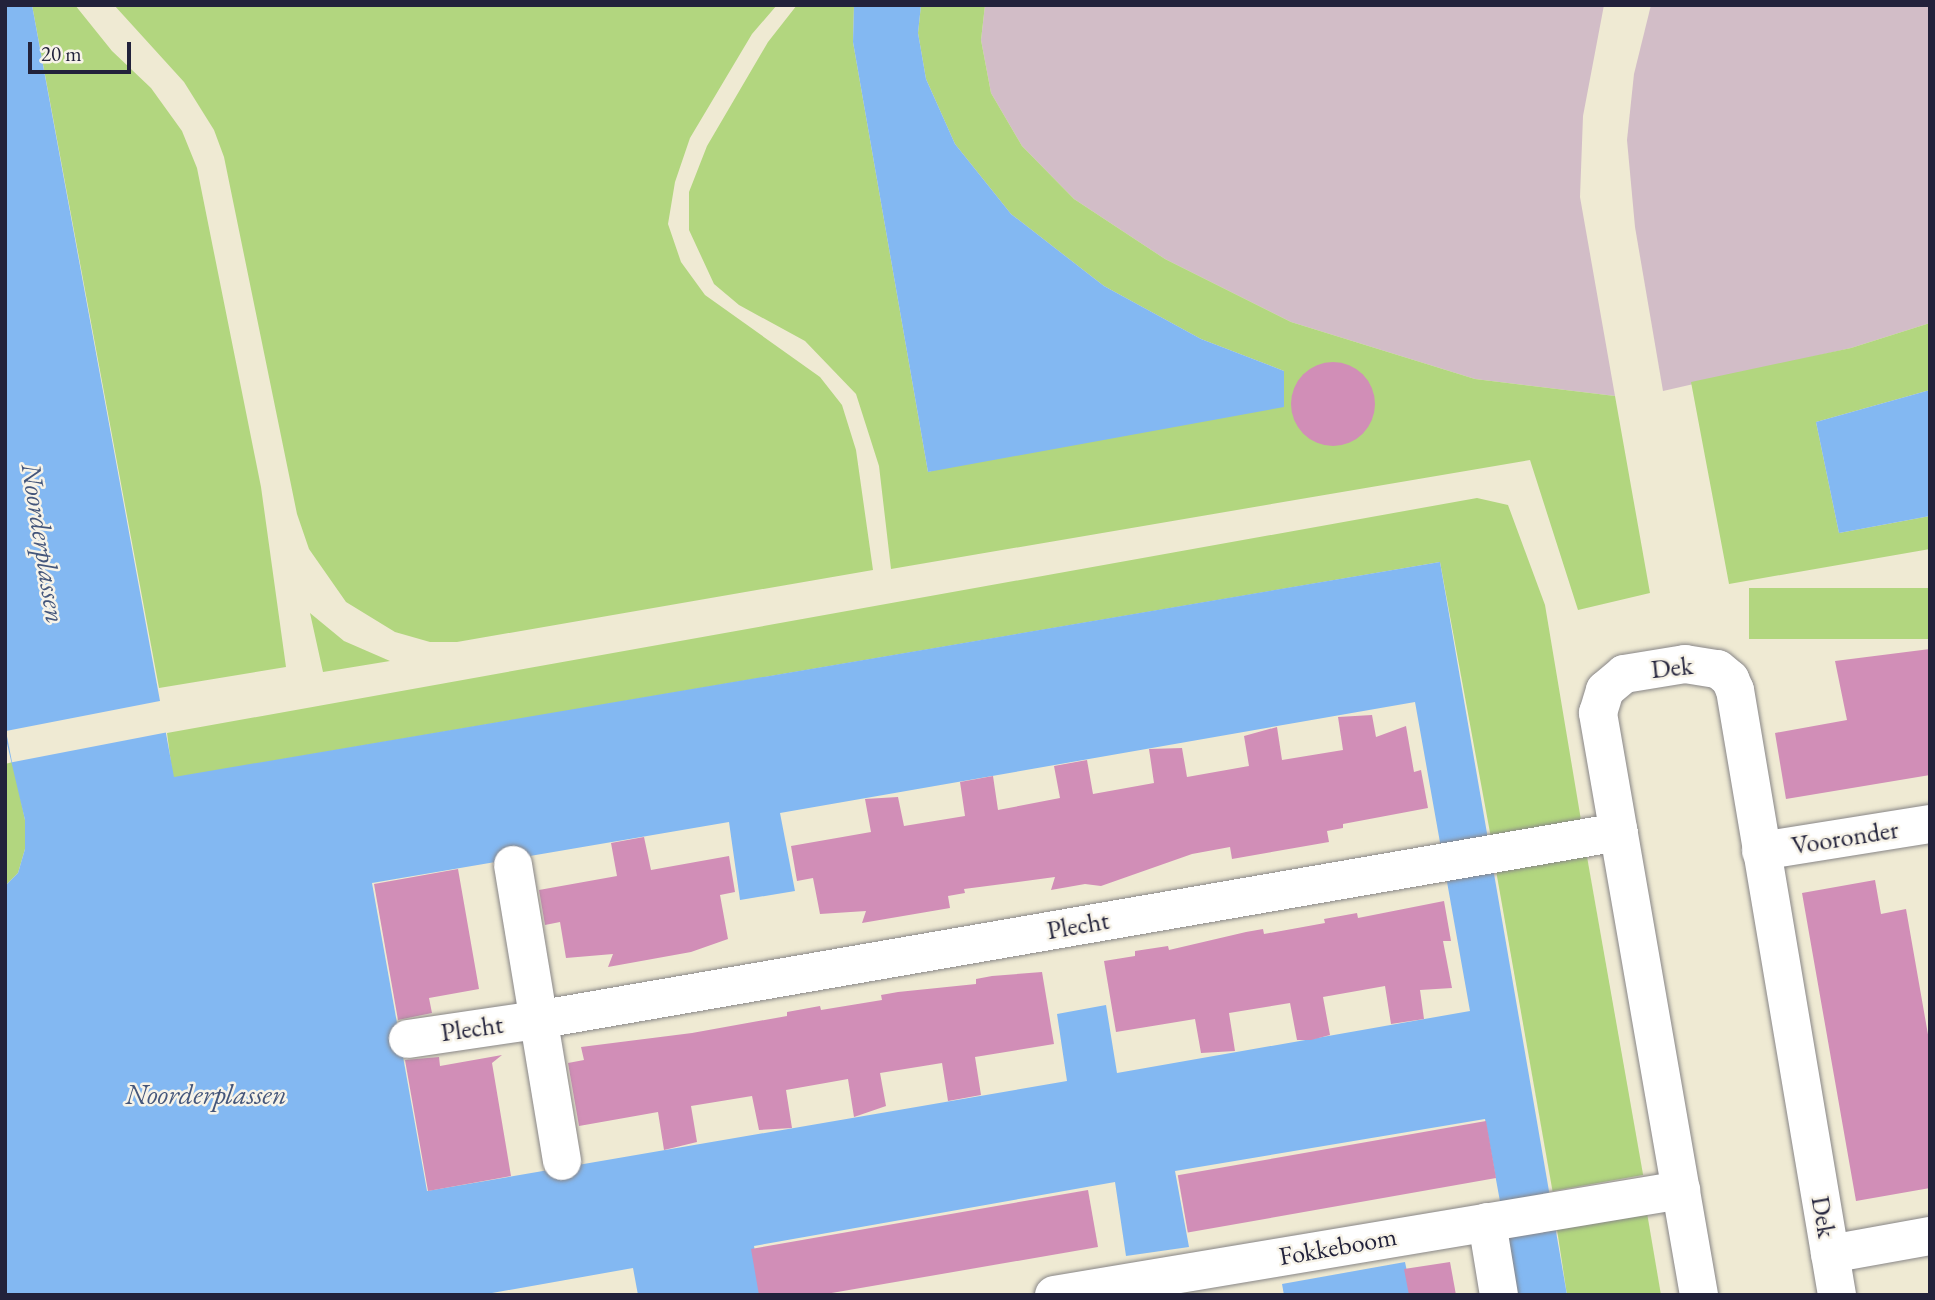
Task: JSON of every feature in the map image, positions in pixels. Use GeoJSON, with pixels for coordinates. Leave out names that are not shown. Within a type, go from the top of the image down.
{"type":"FeatureCollection","features":[{"type":"Feature","properties":{"kind":"street","name":"Dek"},"geometry":{"type":"LineString","coordinates":[[1699,1295],[1598,713],[1605,690],[1624,674],[1706,665],[1730,678],[1735,691],[1837,1295]]}},
{"type":"Feature","properties":{"kind":"street","name":"Vooronder"},"geometry":{"type":"LineString","coordinates":[[1761,851],[1930,824]]}},
{"type":"Feature","properties":{"kind":"street","name":"Plecht"},"geometry":{"type":"LineString","coordinates":[[408,1039],[537,1020],[1619,832]]}},
{"type":"Feature","properties":{"kind":"street","name":"Plecht"},"geometry":{"type":"LineString","coordinates":[[513,864],[562,1161]]}},
{"type":"Feature","properties":{"kind":"street","name":"Fokkeboom"},"geometry":{"type":"LineString","coordinates":[[1054,1295],[1191,1283],[1494,1221],[1681,1190]]}},
{"type":"Feature","properties":{"kind":"street"},"geometry":{"type":"LineString","coordinates":[[1494,1221],[1499,1295]]}},
{"type":"Feature","properties":{"kind":"street"},"geometry":{"type":"LineString","coordinates":[[1830,1254],[1930,1236]]}},
{"type":"Feature","properties":{"kind":"shaded area"},"geometry":{"type":"Polygon","coordinates":[[[985,5],[1604,5],[1583,116],[1580,197],[1615,396],[1475,379],[1291,322],[1165,259],[1074,199],[1022,146],[991,93],[981,40],[985,5]]]}},
{"type":"Feature","properties":{"kind":"shaded area"},"geometry":{"type":"Polygon","coordinates":[[[1651,5],[1930,5],[1930,323],[1851,348],[1663,391],[1635,227],[1627,140],[1634,74],[1651,5]]]}},
{"type":"Feature","properties":{"kind":"green space"},"geometry":{"type":"Polygon","coordinates":[[[32,5],[75,5],[112,51],[151,88],[182,131],[197,168],[261,487],[286,667],[159,688],[32,5]]]}},
{"type":"Feature","properties":{"kind":"green space"},"geometry":{"type":"Polygon","coordinates":[[[114,5],[777,5],[752,34],[690,138],[675,182],[668,224],[681,262],[705,295],[820,377],[842,405],[856,450],[873,570],[457,642],[430,642],[395,632],[346,602],[309,549],[297,514],[224,157],[214,130],[184,82],[114,5]]]}},
{"type":"Feature","properties":{"kind":"green space"},"geometry":{"type":"Polygon","coordinates":[[[797,5],[854,5],[853,42],[928,472],[1284,371],[1201,339],[1104,286],[1011,214],[955,144],[926,79],[918,33],[921,5],[985,5],[981,40],[991,93],[1022,146],[1074,199],[1165,259],[1291,322],[1475,379],[1615,396],[1650,593],[1578,610],[1530,460],[891,569],[879,466],[856,394],[805,341],[739,305],[714,284],[689,230],[689,192],[707,146],[768,42],[797,5]]]}},
{"type":"Feature","properties":{"kind":"green space"},"geometry":{"type":"Polygon","coordinates":[[[1930,323],[1930,390],[1816,422],[1839,533],[1930,516],[1930,549],[1729,584],[1691,382],[1851,348],[1930,323]]]}},
{"type":"Feature","properties":{"kind":"green space"},"geometry":{"type":"Polygon","coordinates":[[[1477,498],[1508,505],[1545,605],[1581,820],[1491,838],[1440,562],[173,778],[167,733],[1477,498]]]}},
{"type":"Feature","properties":{"kind":"green space"},"geometry":{"type":"Polygon","coordinates":[[[1749,588],[1930,588],[1930,639],[1749,639],[1749,588]]]}},
{"type":"Feature","properties":{"kind":"green space"},"geometry":{"type":"Polygon","coordinates":[[[310,613],[344,641],[390,661],[323,672],[310,613]]]}},
{"type":"Feature","properties":{"kind":"green space"},"geometry":{"type":"Polygon","coordinates":[[[13,762],[25,820],[25,849],[18,873],[5,886],[5,764],[13,762]]]}},
{"type":"Feature","properties":{"kind":"green space"},"geometry":{"type":"Polygon","coordinates":[[[1586,851],[1643,1175],[1553,1191],[1495,867],[1586,851]]]}},
{"type":"Feature","properties":{"kind":"green space"},"geometry":{"type":"Polygon","coordinates":[[[1646,1207],[1661,1295],[1567,1295],[1556,1223],[1646,1207]]]}},
{"type":"Feature","properties":{"kind":"water","name":"Noorderplassen"},"geometry":{"type":"Polygon","coordinates":[[[5,5],[32,5],[174,777],[1440,562],[1567,1295],[1517,1295],[1485,1119],[1175,1171],[1189,1247],[1126,1256],[1115,1182],[754,1246],[763,1295],[638,1295],[633,1268],[481,1295],[5,1295],[5,886],[18,873],[25,849],[25,820],[5,735],[5,5]],[[1415,702],[780,813],[795,891],[740,900],[729,822],[372,883],[427,1191],[1067,1081],[1057,1014],[1106,1005],[1117,1073],[1470,1011],[1415,702]]]}},
{"type":"Feature","properties":{"kind":"water"},"geometry":{"type":"Polygon","coordinates":[[[854,5],[921,5],[918,33],[926,79],[955,144],[1011,214],[1104,286],[1201,339],[1284,371],[1284,407],[928,472],[853,42],[854,5]]]}},
{"type":"Feature","properties":{"kind":"water"},"geometry":{"type":"Polygon","coordinates":[[[1930,390],[1930,516],[1839,533],[1816,422],[1930,390]]]}},
{"type":"Feature","properties":{"kind":"water"},"geometry":{"type":"Polygon","coordinates":[[[1405,1262],[1412,1295],[1284,1295],[1282,1284],[1405,1262]]]}},
{"type":"Feature","properties":{"kind":"pier"},"geometry":{"type":"Polygon","coordinates":[[[165,700],[171,731],[12,762],[6,731],[165,700]]]}},
{"type":"Feature","properties":{"kind":"building"},"geometry":{"type":"Polygon","coordinates":[[[1333,362],[1349,365],[1368,381],[1375,404],[1372,420],[1356,439],[1333,446],[1317,443],[1298,427],[1291,404],[1294,388],[1310,369],[1333,362]]]}},
{"type":"Feature","properties":{"kind":"building"},"geometry":{"type":"Polygon","coordinates":[[[1930,649],[1930,775],[1786,799],[1775,733],[1847,720],[1835,661],[1930,649]]]}},
{"type":"Feature","properties":{"kind":"building"},"geometry":{"type":"Polygon","coordinates":[[[1372,715],[1376,737],[1406,726],[1414,772],[1421,770],[1428,808],[1343,824],[1343,828],[1327,831],[1329,842],[1232,859],[1230,847],[1192,854],[1101,886],[1085,884],[1051,890],[1055,877],[964,889],[965,893],[948,896],[950,908],[862,923],[866,911],[820,914],[813,878],[797,881],[791,846],[871,832],[865,799],[898,797],[904,826],[965,816],[960,782],[993,776],[998,810],[1060,798],[1054,766],[1087,760],[1093,794],[1154,783],[1149,749],[1182,748],[1187,777],[1249,766],[1244,736],[1277,727],[1282,760],[1343,750],[1338,717],[1372,715]]]}},
{"type":"Feature","properties":{"kind":"building"},"geometry":{"type":"Polygon","coordinates":[[[644,837],[651,870],[729,856],[735,892],[720,895],[728,939],[691,952],[608,967],[613,954],[566,958],[560,922],[545,925],[539,890],[617,876],[611,843],[644,837]]]}},
{"type":"Feature","properties":{"kind":"building"},"geometry":{"type":"Polygon","coordinates":[[[458,869],[479,989],[429,998],[432,1013],[398,1020],[374,884],[458,869]]]}},
{"type":"Feature","properties":{"kind":"building"},"geometry":{"type":"Polygon","coordinates":[[[1875,880],[1881,914],[1906,909],[1930,1046],[1930,1188],[1856,1201],[1802,893],[1875,880]]]}},
{"type":"Feature","properties":{"kind":"building"},"geometry":{"type":"Polygon","coordinates":[[[1444,901],[1451,941],[1443,941],[1452,988],[1420,990],[1424,1019],[1391,1024],[1385,986],[1323,997],[1330,1035],[1311,1040],[1297,1040],[1290,1003],[1229,1013],[1235,1051],[1201,1053],[1195,1019],[1116,1032],[1104,961],[1135,956],[1135,951],[1168,946],[1169,950],[1246,932],[1263,929],[1264,934],[1325,923],[1324,919],[1357,913],[1358,918],[1444,901]]]}},
{"type":"Feature","properties":{"kind":"building"},"geometry":{"type":"Polygon","coordinates":[[[1042,972],[1054,1044],[975,1057],[981,1095],[948,1101],[942,1063],[880,1073],[886,1106],[854,1117],[848,1079],[786,1090],[792,1128],[759,1130],[752,1096],[691,1106],[697,1142],[664,1150],[658,1112],[579,1126],[568,1063],[584,1060],[581,1047],[692,1033],[787,1016],[787,1012],[820,1006],[821,1010],[882,1000],[881,995],[898,992],[976,984],[976,979],[992,976],[1042,972]]]}},
{"type":"Feature","properties":{"kind":"building"},"geometry":{"type":"Polygon","coordinates":[[[502,1055],[492,1063],[511,1176],[428,1191],[405,1060],[439,1057],[440,1066],[502,1055]]]}},
{"type":"Feature","properties":{"kind":"building"},"geometry":{"type":"Polygon","coordinates":[[[1486,1121],[1496,1178],[1188,1232],[1178,1175],[1486,1121]]]}},
{"type":"Feature","properties":{"kind":"building"},"geometry":{"type":"Polygon","coordinates":[[[1088,1190],[1098,1247],[820,1295],[759,1295],[751,1249],[1088,1190]]]}},
{"type":"Feature","properties":{"kind":"building"},"geometry":{"type":"Polygon","coordinates":[[[1450,1262],[1456,1295],[1409,1295],[1404,1269],[1450,1262]]]}}]}
